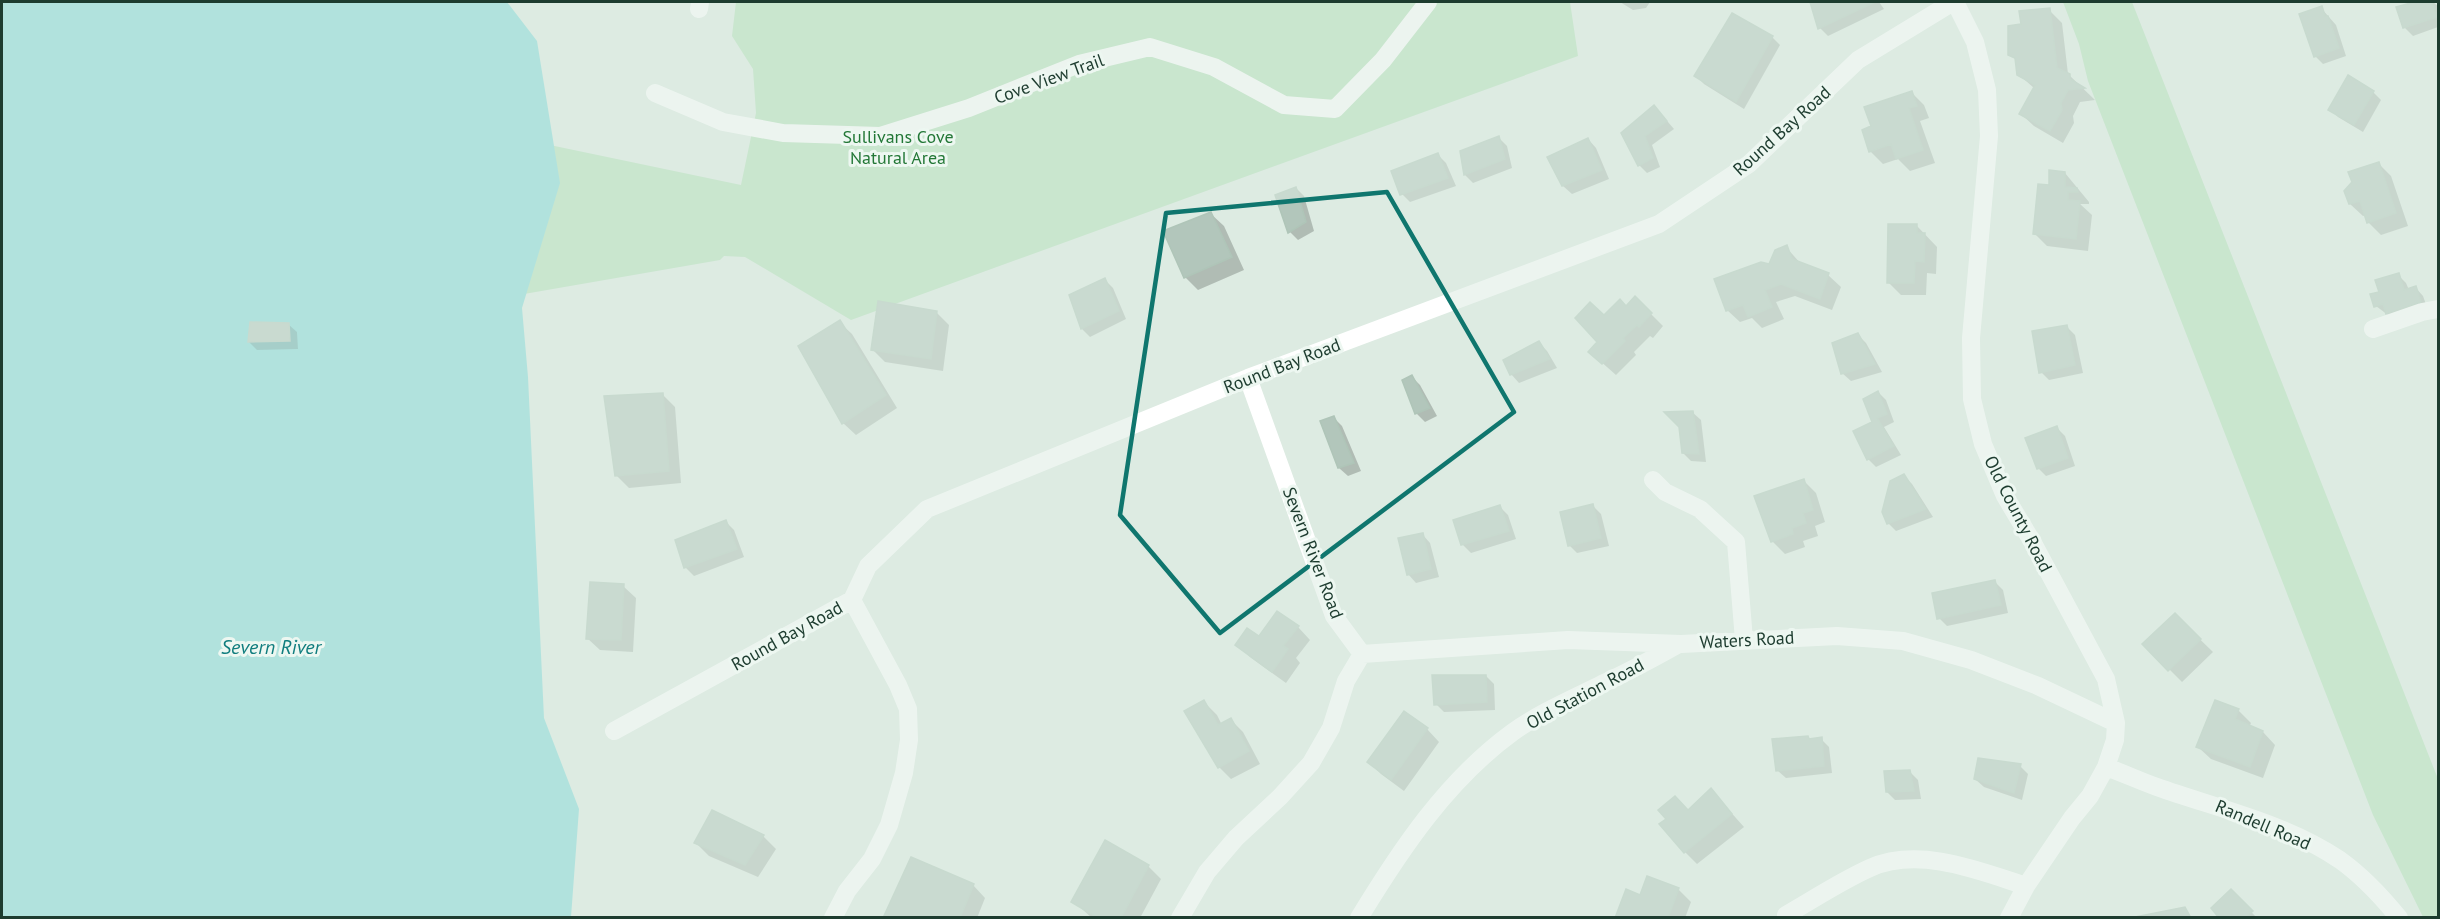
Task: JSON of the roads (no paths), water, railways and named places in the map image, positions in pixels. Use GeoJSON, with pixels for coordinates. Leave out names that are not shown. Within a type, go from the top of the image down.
{"type":"FeatureCollection","features":[{"type":"Feature","properties":{"kind":"street","name":"Cove View Trail"},"geometry":{"type":"LineString","coordinates":[[655,93],[723,122],[783,133],[880,136],[969,108],[1079,64],[1150,47],[1214,67],[1284,105],[1335,109],[1383,60],[1428,2]]}},
{"type":"Feature","properties":{"kind":"street","name":"Round Bay Road"},"geometry":{"type":"LineString","coordinates":[[614,731],[852,600],[868,566],[927,509],[1248,378],[1659,224],[1749,164],[1858,60],[1954,2]]}},
{"type":"Feature","properties":{"kind":"street","name":"Old County Road"},"geometry":{"type":"LineString","coordinates":[[1954,2],[1975,42],[1987,90],[1989,136],[1971,338],[1972,399],[1983,444],[2005,496],[2033,543],[2106,679],[2116,723],[2115,740],[2106,767],[2090,796],[2026,885],[2009,918]]}},
{"type":"Feature","properties":{"kind":"street"},"geometry":{"type":"LineString","coordinates":[[2373,329],[2422,312],[2439,309]]}},
{"type":"Feature","properties":{"kind":"street","name":"Severn River Road"},"geometry":{"type":"LineString","coordinates":[[1248,378],[1334,616],[1362,654]]}},
{"type":"Feature","properties":{"kind":"street"},"geometry":{"type":"LineString","coordinates":[[1653,480],[1665,492],[1700,509],[1736,542],[1744,640]]}},
{"type":"Feature","properties":{"kind":"street"},"geometry":{"type":"LineString","coordinates":[[833,918],[847,891],[872,859],[889,825],[904,773],[909,740],[908,709],[905,701],[852,600]]}},
{"type":"Feature","properties":{"kind":"street","name":"Waters Road"},"geometry":{"type":"LineString","coordinates":[[1362,654],[1568,640],[1681,644],[1837,636],[1903,641],[1971,660],[2038,686],[2116,723]]}},
{"type":"Feature","properties":{"kind":"street","name":"Old Station Road"},"geometry":{"type":"LineString","coordinates":[[1359,918],[1425,819],[1475,762],[1514,731],[1560,703],[1681,644]]}},
{"type":"Feature","properties":{"kind":"street"},"geometry":{"type":"LineString","coordinates":[[1179,918],[1207,872],[1236,838],[1280,797],[1311,763],[1331,728],[1346,681],[1362,654]]}},
{"type":"Feature","properties":{"kind":"street","name":"Randell Road"},"geometry":{"type":"LineString","coordinates":[[2106,767],[2158,787],[2237,812],[2295,836],[2340,861],[2384,901],[2399,918]]}},
{"type":"Feature","properties":{"kind":"street"},"geometry":{"type":"LineString","coordinates":[[1786,915],[1872,867],[1911,859],[1960,864],[2026,885]]}},
{"type":"Feature","properties":{"kind":"water","name":"Severn River"},"geometry":{"type":"Polygon","coordinates":[[[2,2],[507,2],[537,41],[560,183],[522,308],[528,377],[544,718],[579,809],[571,917],[2,918],[2,2]]]}},
{"type":"Feature","properties":{"kind":"park label","name":"Sullivans Cove Natural Area"},"geometry":{"type":"Point","coordinates":[898,147]}}]}
